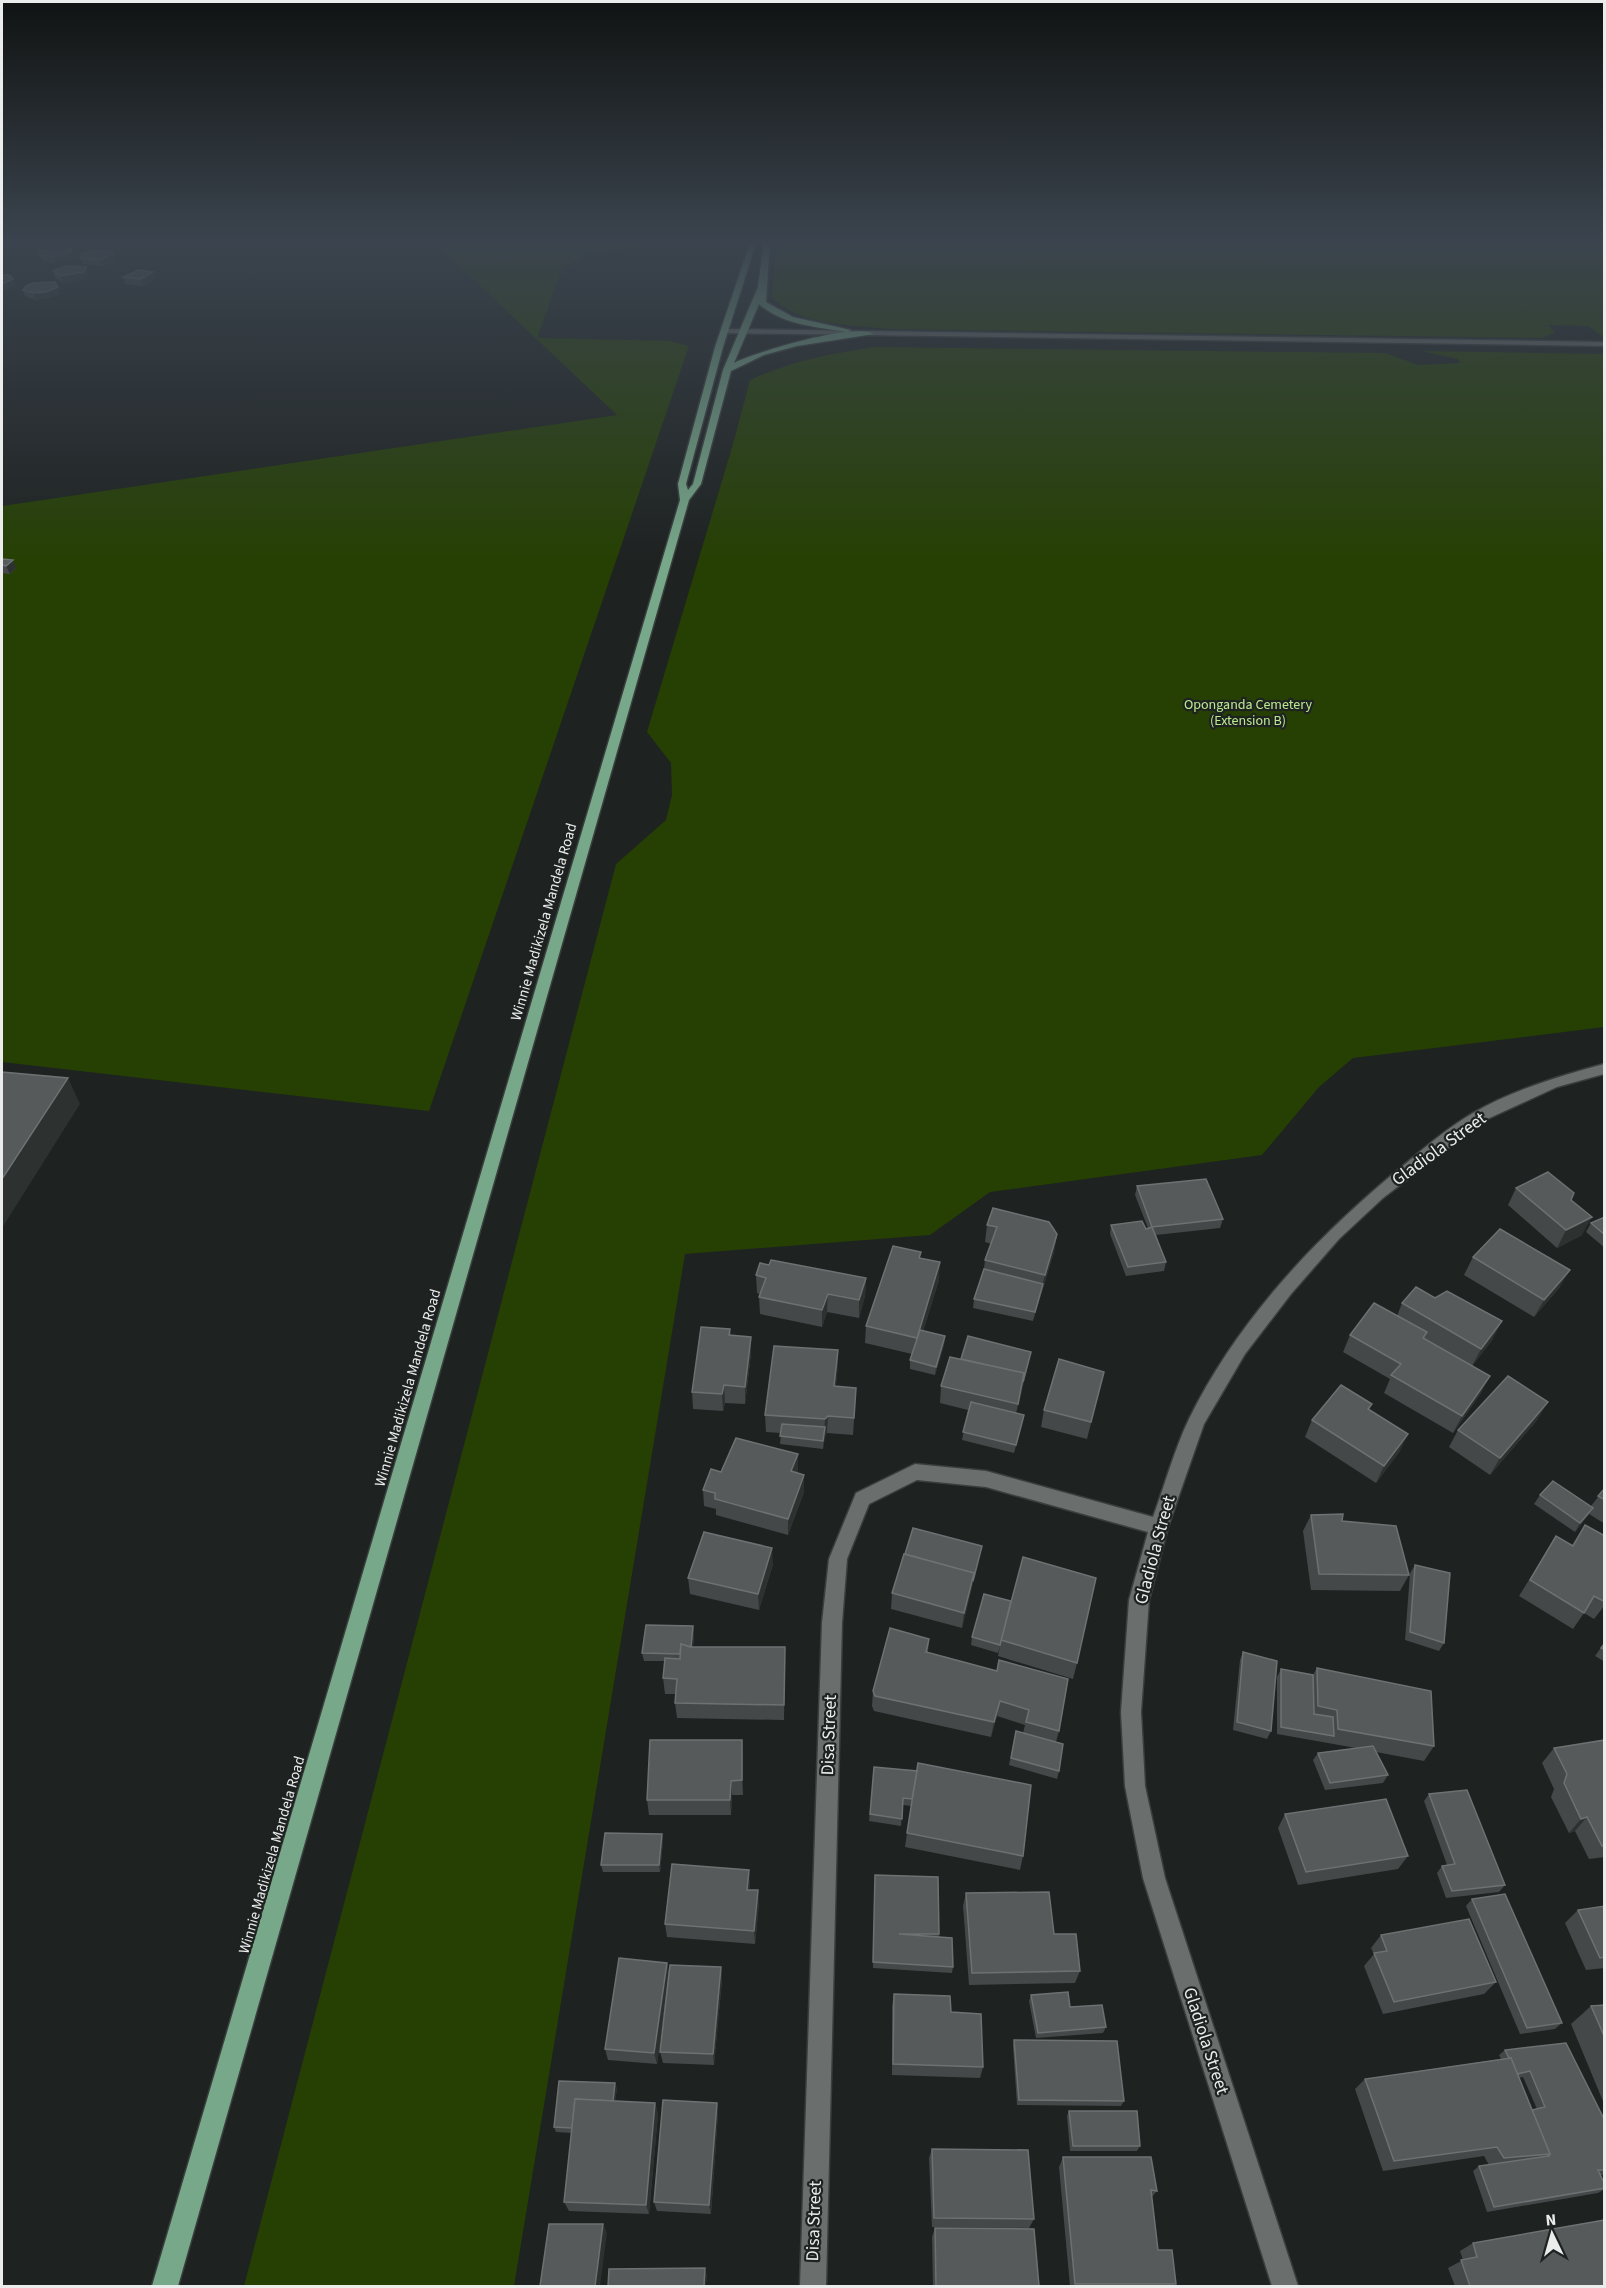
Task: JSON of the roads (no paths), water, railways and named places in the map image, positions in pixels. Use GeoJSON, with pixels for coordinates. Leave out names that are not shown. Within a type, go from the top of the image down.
{"type":"FeatureCollection","features":[{"type":"Feature","properties":{"kind":"main road","name":"Winnie Madikizela Mandela Road"},"geometry":{"type":"LineString","coordinates":[[685,500],[682,484],[720,347]]}},
{"type":"Feature","properties":{"kind":"main road","name":"Winnie Madikizela Mandela Road"},"geometry":{"type":"LineString","coordinates":[[165,2286],[685,500],[697,484],[727,370],[736,347]]}},
{"type":"Feature","properties":{"kind":"main road"},"geometry":{"type":"LineString","coordinates":[[727,370],[752,356],[779,347]]}},
{"type":"Feature","properties":{"kind":"street","name":"Gladiola Street"},"geometry":{"type":"LineString","coordinates":[[1285,2286],[1154,1878],[1135,1786],[1131,1712],[1139,1600],[1158,1527],[1196,1422],[1239,1349],[1285,1289],[1333,1235],[1422,1158],[1478,1117],[1552,1083],[1605,1069]]}},
{"type":"Feature","properties":{"kind":"street","name":"Disa Street"},"geometry":{"type":"LineString","coordinates":[[813,2286],[832,1623],[838,1559],[862,1499],[915,1472],[986,1479],[1158,1527]]}},
{"type":"Feature","properties":{"kind":"park label","name":"Oponganda Cemetery (Extension B)"},"geometry":{"type":"Point","coordinates":[1248,714]}}]}
